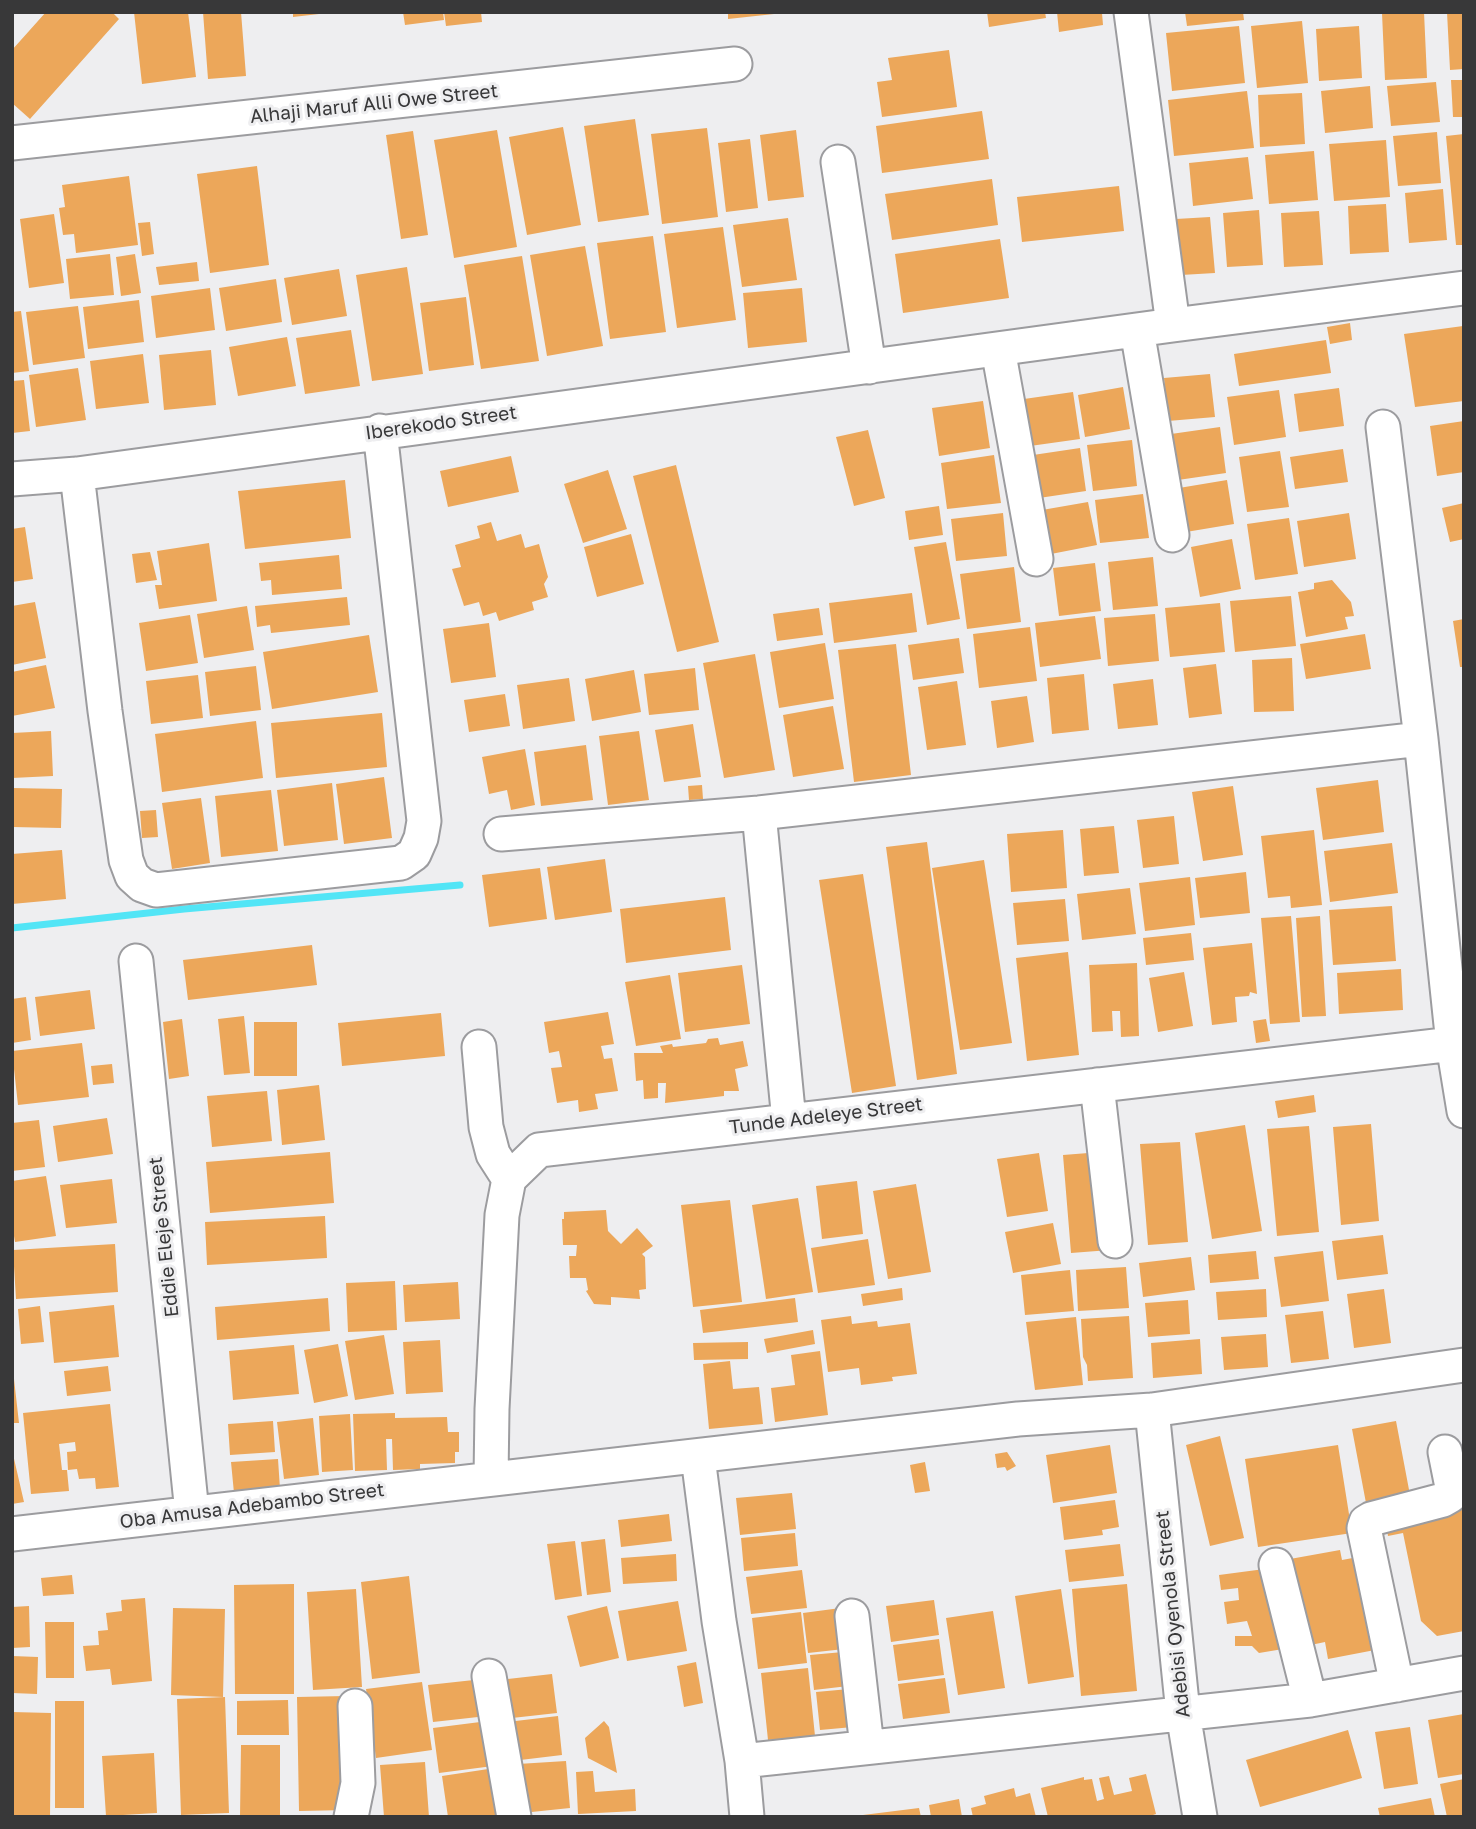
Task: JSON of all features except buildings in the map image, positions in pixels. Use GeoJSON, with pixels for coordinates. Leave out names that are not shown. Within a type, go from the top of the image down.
{"type":"FeatureCollection","features":[{"type":"Feature","properties":{"kind":"street"},"geometry":{"type":"LineString","coordinates":[[1132,12],[1173,325]]}},
{"type":"Feature","properties":{"kind":"street","name":"Alhaji Maruf Alli Owe Street"},"geometry":{"type":"LineString","coordinates":[[12,143],[735,64]]}},
{"type":"Feature","properties":{"kind":"street"},"geometry":{"type":"LineString","coordinates":[[838,162],[869,367]]}},
{"type":"Feature","properties":{"kind":"street","name":"Iberekodo Street"},"geometry":{"type":"LineString","coordinates":[[12,479],[77,474],[380,431],[1464,288]]}},
{"type":"Feature","properties":{"kind":"street"},"geometry":{"type":"LineString","coordinates":[[1138,330],[1172,535]]}},
{"type":"Feature","properties":{"kind":"street"},"geometry":{"type":"LineString","coordinates":[[998,349],[1036,559]]}},
{"type":"Feature","properties":{"kind":"street"},"geometry":{"type":"LineString","coordinates":[[1383,427],[1421,739],[1453,1044],[1464,1111]]}},
{"type":"Feature","properties":{"kind":"street"},"geometry":{"type":"LineString","coordinates":[[77,474],[105,712],[126,860],[132,876],[142,885],[156,890],[401,863],[414,854],[424,821],[380,431]]}},
{"type":"Feature","properties":{"kind":"street"},"geometry":{"type":"LineString","coordinates":[[501,834],[759,813],[1421,739]]}},
{"type":"Feature","properties":{"kind":"street"},"geometry":{"type":"LineString","coordinates":[[759,813],[789,1121]]}},
{"type":"Feature","properties":{"kind":"street","name":"Eddie Eleje Street"},"geometry":{"type":"LineString","coordinates":[[136,961],[192,1513]]}},
{"type":"Feature","properties":{"kind":"street","name":"Tunde Adeleye Street"},"geometry":{"type":"LineString","coordinates":[[509,1179],[539,1150],[1453,1044]]}},
{"type":"Feature","properties":{"kind":"street"},"geometry":{"type":"LineString","coordinates":[[479,1047],[486,1127],[493,1154],[509,1179],[502,1215],[491,1478]]}},
{"type":"Feature","properties":{"kind":"street"},"geometry":{"type":"LineString","coordinates":[[1097,1085],[1115,1241]]}},
{"type":"Feature","properties":{"kind":"street","name":"Oba Amusa Adebambo Street"},"geometry":{"type":"LineString","coordinates":[[12,1534],[1018,1419],[1152,1410],[1464,1365]]}},
{"type":"Feature","properties":{"kind":"street","name":"Adebisi Oyenola Street"},"geometry":{"type":"LineString","coordinates":[[1152,1410],[1183,1713],[1199,1817]]}},
{"type":"Feature","properties":{"kind":"street"},"geometry":{"type":"LineString","coordinates":[[1397,1685],[1364,1528],[1366,1522],[1371,1519],[1450,1496],[1452,1487],[1445,1452]]}},
{"type":"Feature","properties":{"kind":"street"},"geometry":{"type":"LineString","coordinates":[[698,1457],[719,1621],[742,1760],[747,1817]]}},
{"type":"Feature","properties":{"kind":"street"},"geometry":{"type":"LineString","coordinates":[[1276,1565],[1310,1700]]}},
{"type":"Feature","properties":{"kind":"street"},"geometry":{"type":"LineString","coordinates":[[852,1616],[867,1747]]}},
{"type":"Feature","properties":{"kind":"street"},"geometry":{"type":"LineString","coordinates":[[742,1760],[1310,1700],[1464,1673]]}},
{"type":"Feature","properties":{"kind":"street"},"geometry":{"type":"LineString","coordinates":[[489,1676],[514,1817]]}},
{"type":"Feature","properties":{"kind":"street"},"geometry":{"type":"LineString","coordinates":[[351,1817],[358,1783],[355,1706]]}},
{"type":"Feature","properties":{"kind":"waterway"},"geometry":{"type":"LineString","coordinates":[[12,928],[184,909],[460,885]]}}]}
